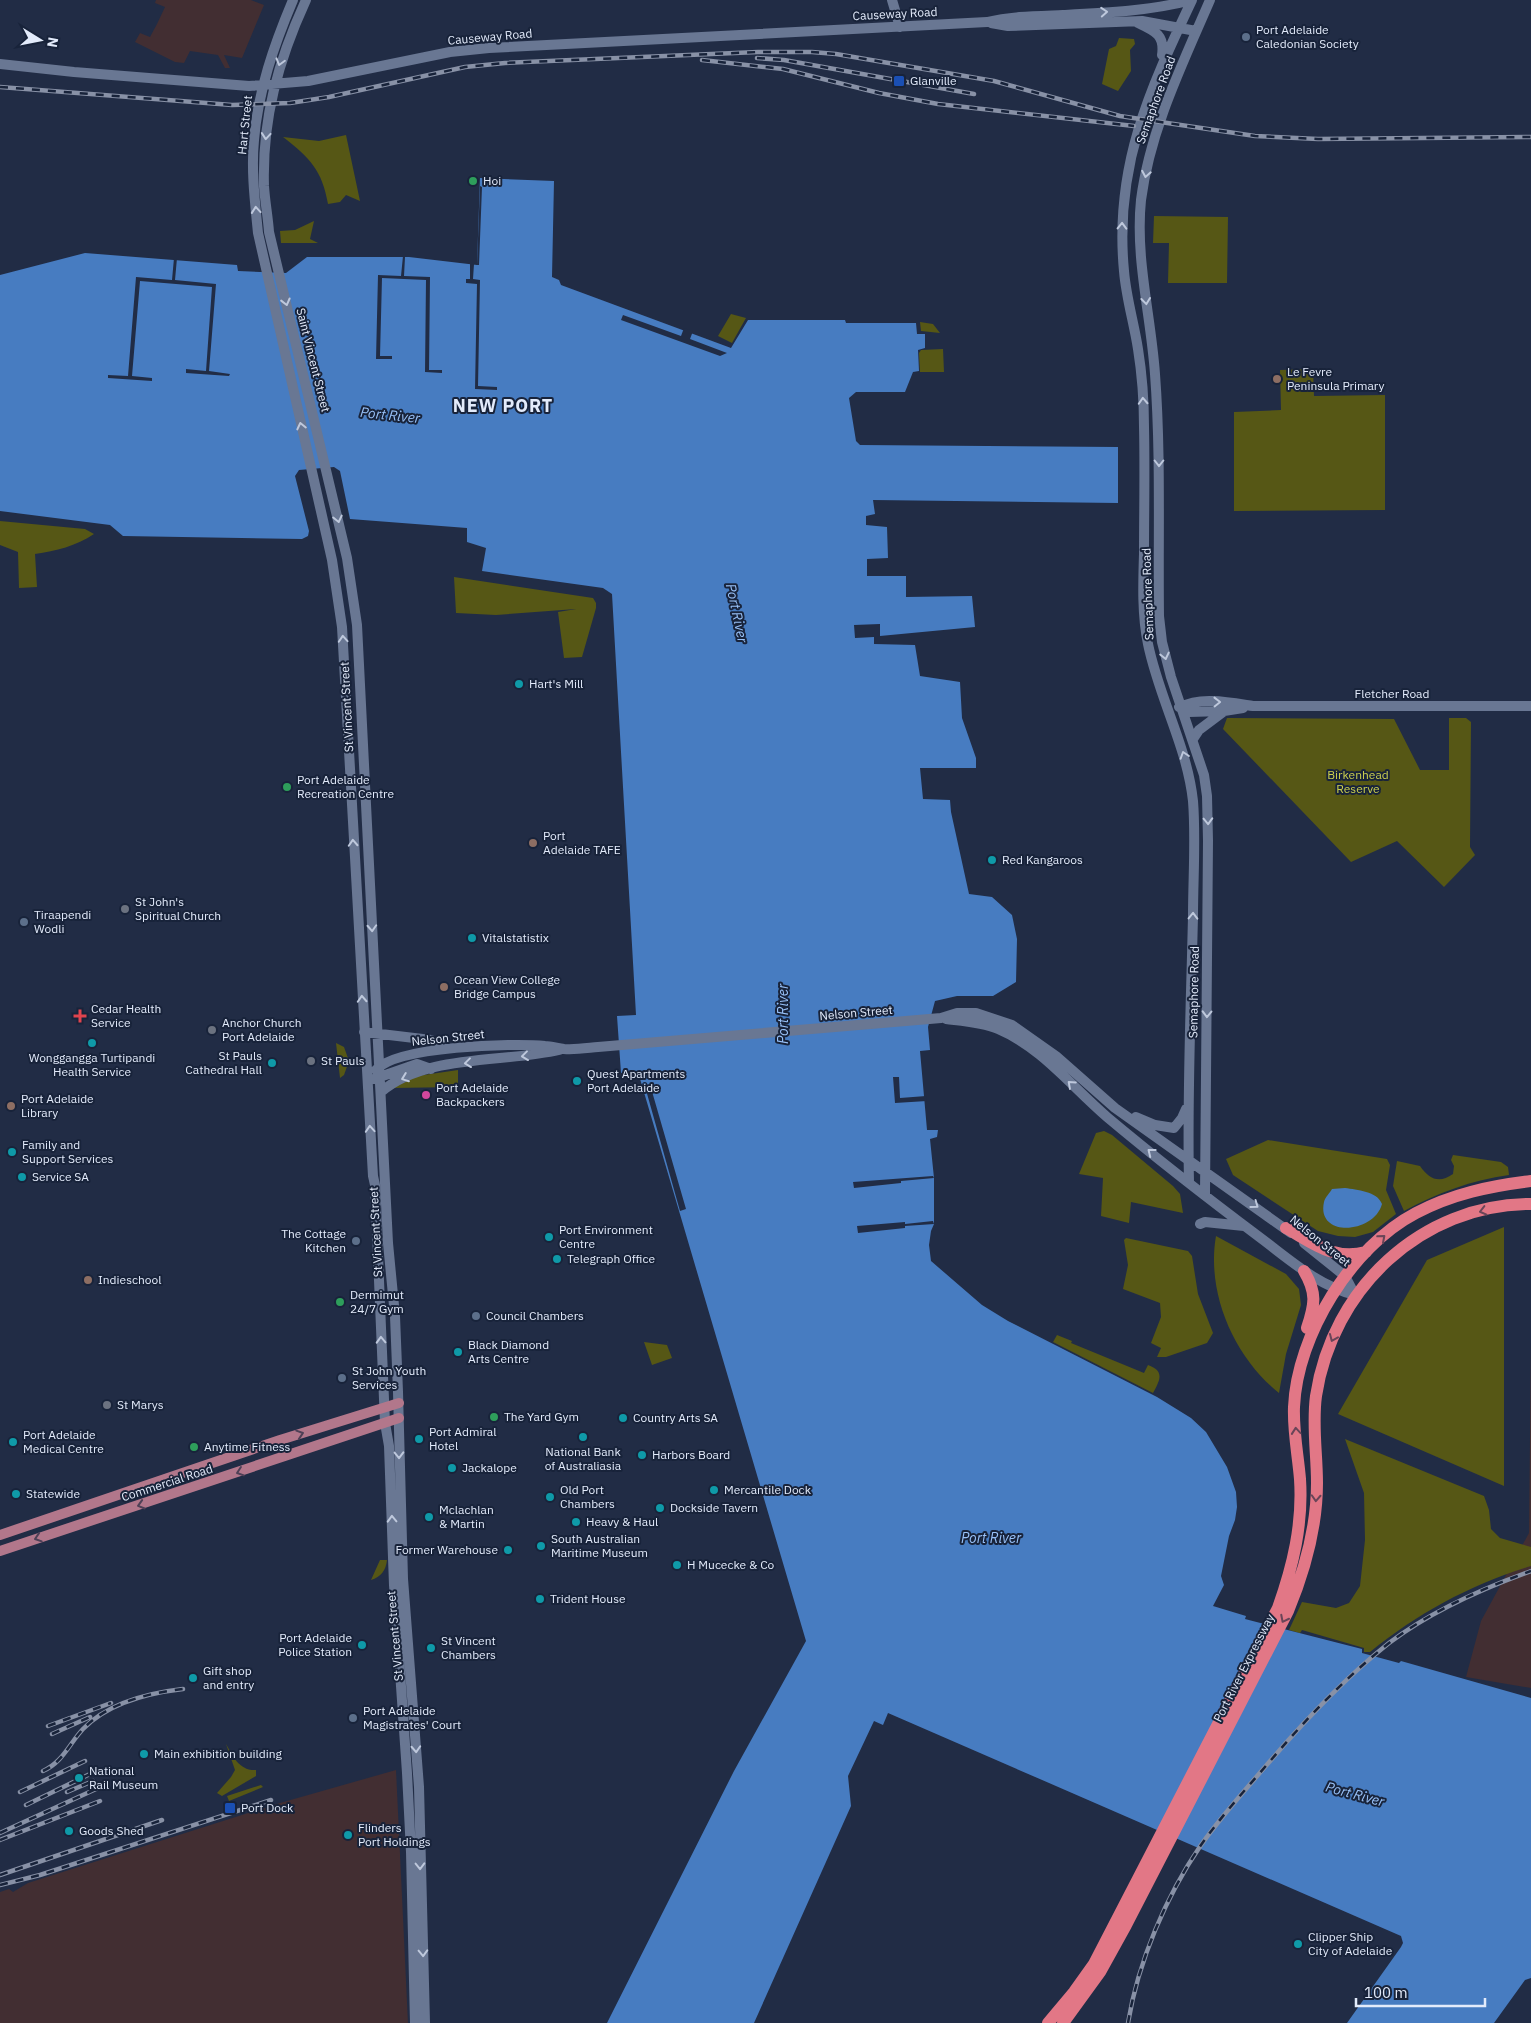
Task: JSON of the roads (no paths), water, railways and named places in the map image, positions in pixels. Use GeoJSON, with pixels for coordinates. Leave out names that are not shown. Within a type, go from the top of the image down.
{"type":"FeatureCollection","features":[{"type":"Feature","properties":{"kind":"highway","name":"Port River Expressway"},"geometry":{"type":"LineString","coordinates":[[1048,2023],[1074,1992],[1121,1922],[1288,1611],[1296,1572],[1300,1502],[1294,1408],[1304,1353],[1315,1326],[1345,1276],[1367,1251],[1398,1224],[1440,1202],[1463,1193],[1491,1186],[1531,1181]]}},
{"type":"Feature","properties":{"kind":"highway","name":"Port River Expressway"},"geometry":{"type":"LineString","coordinates":[[1296,1572],[1310,1546],[1316,1504],[1317,1482],[1314,1423],[1318,1384],[1326,1355],[1335,1333],[1355,1295],[1395,1252],[1423,1234],[1468,1214],[1494,1208],[1531,1204]]}},
{"type":"Feature","properties":{"kind":"highway"},"geometry":{"type":"LineString","coordinates":[[1286,1228],[1330,1252],[1350,1255],[1367,1251]]}},
{"type":"Feature","properties":{"kind":"highway"},"geometry":{"type":"LineString","coordinates":[[1294,1408],[1292,1383],[1314,1306],[1313,1290],[1304,1270]]}},
{"type":"Feature","properties":{"kind":"highway","name":"Port River Expressway"},"geometry":{"type":"LineString","coordinates":[[1063,2023],[1100,1972],[1121,1922]]}},
{"type":"Feature","properties":{"kind":"main road","name":"Hart Street"},"geometry":{"type":"LineString","coordinates":[[263,258],[258,233],[254,187],[254,140],[262,86],[277,36],[292,0]]}},
{"type":"Feature","properties":{"kind":"main road","name":"Hart Street"},"geometry":{"type":"LineString","coordinates":[[274,255],[269,232],[264,186],[270,100],[289,36],[306,0]]}},
{"type":"Feature","properties":{"kind":"main road"},"geometry":{"type":"LineString","coordinates":[[892,0],[900,27]]}},
{"type":"Feature","properties":{"kind":"main road"},"geometry":{"type":"LineString","coordinates":[[1135,10],[1192,0]]}},
{"type":"Feature","properties":{"kind":"main road","name":"Semaphore Road"},"geometry":{"type":"LineString","coordinates":[[1189,1182],[1188,1104],[1192,965],[1193,804],[1185,756],[1166,705],[1148,647],[1144,621],[1144,398],[1139,351],[1124,276],[1122,244],[1123,199],[1130,158],[1139,126],[1179,25],[1192,0]]}},
{"type":"Feature","properties":{"kind":"main road","name":"Semaphore Road"},"geometry":{"type":"LineString","coordinates":[[1205,1194],[1207,796],[1204,775],[1193,739],[1170,678],[1162,642],[1160,616],[1158,416],[1152,340],[1143,275],[1141,201],[1156,130],[1210,0]]}},
{"type":"Feature","properties":{"kind":"main road","name":"Causeway Road"},"geometry":{"type":"LineString","coordinates":[[0,64],[249,86],[308,82],[450,52],[489,48],[987,22],[1008,17],[1135,10],[1196,31]]}},
{"type":"Feature","properties":{"kind":"main road","name":"Causeway Road"},"geometry":{"type":"LineString","coordinates":[[987,22],[1008,26],[1142,21],[1179,25]]}},
{"type":"Feature","properties":{"kind":"main road"},"geometry":{"type":"LineString","coordinates":[[1135,22],[1154,32],[1163,42],[1160,71]]}},
{"type":"Feature","properties":{"kind":"main road","name":"Saint Vincent Street"},"geometry":{"type":"LineString","coordinates":[[274,255],[327,471]]}},
{"type":"Feature","properties":{"kind":"main road","name":"Saint Vincent Street"},"geometry":{"type":"LineString","coordinates":[[263,258],[312,474]]}},
{"type":"Feature","properties":{"kind":"main road","name":"St Vincent Street"},"geometry":{"type":"LineString","coordinates":[[327,471],[353,595],[357,625],[399,1403],[403,1579],[419,1787],[425,2023]]}},
{"type":"Feature","properties":{"kind":"main road","name":"St Vincent Street"},"geometry":{"type":"LineString","coordinates":[[312,474],[336,579],[342,627],[367,1083],[375,1185],[385,1407],[389,1446],[394,1585],[408,1788],[414,2023]]}},
{"type":"Feature","properties":{"kind":"main road","name":"Fletcher Road"},"geometry":{"type":"LineString","coordinates":[[1182,708],[1189,703],[1225,702],[1253,706],[1531,706]]}},
{"type":"Feature","properties":{"kind":"main road","name":"Fletcher Road"},"geometry":{"type":"LineString","coordinates":[[1166,705],[1182,708],[1189,712],[1224,711],[1253,706]]}},
{"type":"Feature","properties":{"kind":"main road"},"geometry":{"type":"LineString","coordinates":[[1193,739],[1199,730],[1224,711]]}},
{"type":"Feature","properties":{"kind":"main road"},"geometry":{"type":"LineString","coordinates":[[348,740],[362,742]]}},
{"type":"Feature","properties":{"kind":"main road","name":"Nelson Street"},"geometry":{"type":"LineString","coordinates":[[380,1071],[417,1064],[431,1068],[544,1054],[564,1049],[941,1018],[958,1013],[976,1013],[1012,1025],[1056,1056],[1115,1108],[1286,1228],[1345,1276],[1355,1295],[1333,1295],[1304,1270],[1245,1226],[1107,1116],[1028,1046],[998,1028],[985,1024],[941,1018]]}},
{"type":"Feature","properties":{"kind":"main road"},"geometry":{"type":"LineString","coordinates":[[364,1032],[430,1040],[445,1049]]}},
{"type":"Feature","properties":{"kind":"main road","name":"Nelson Street"},"geometry":{"type":"LineString","coordinates":[[367,1083],[380,1071],[405,1055],[445,1049],[544,1046],[564,1049]]}},
{"type":"Feature","properties":{"kind":"main road"},"geometry":{"type":"LineString","coordinates":[[381,1092],[394,1082],[431,1068]]}},
{"type":"Feature","properties":{"kind":"main road"},"geometry":{"type":"LineString","coordinates":[[1115,1108],[1155,1125],[1174,1128],[1182,1118],[1188,1104]]}},
{"type":"Feature","properties":{"kind":"main road"},"geometry":{"type":"LineString","coordinates":[[1200,1224],[1205,1222],[1245,1226]]}},
{"type":"Feature","properties":{"kind":"main road","name":"Commercial Road"},"geometry":{"type":"LineString","coordinates":[[0,1534],[399,1403]]}},
{"type":"Feature","properties":{"kind":"main road","name":"Commercial Road"},"geometry":{"type":"LineString","coordinates":[[0,1551],[399,1418]]}},
{"type":"Feature","properties":{"kind":"main road"},"geometry":{"type":"LineString","coordinates":[[88,1505],[94,1519]]}},
{"type":"Feature","properties":{"kind":"water","name":"Port River"},"geometry":{"type":"Polygon","coordinates":[[[480,178],[554,181],[552,277],[559,280],[561,285],[731,348],[748,320],[845,320],[846,323],[916,323],[917,334],[925,334],[925,348],[918,350],[919,371],[913,372],[905,392],[856,392],[849,398],[856,441],[860,445],[1118,447],[1118,503],[873,500],[875,514],[866,516],[866,525],[887,527],[888,558],[867,559],[867,576],[906,576],[906,597],[972,596],[975,627],[880,636],[880,624],[854,625],[855,638],[874,637],[874,644],[915,645],[920,676],[960,682],[962,718],[976,758],[976,768],[920,768],[923,799],[950,800],[969,894],[992,897],[1012,915],[1017,939],[1016,982],[993,996],[957,996],[935,1001],[928,1027],[930,1050],[920,1051],[927,1130],[938,1130],[937,1137],[930,1139],[934,1178],[934,1224],[929,1245],[931,1261],[982,1305],[1008,1321],[1157,1397],[1191,1418],[1206,1432],[1227,1467],[1236,1492],[1237,1507],[1221,1576],[1224,1585],[1213,1606],[1246,1616],[1245,1619],[1362,1649],[1362,1653],[1399,1663],[1401,1661],[1531,1698],[1531,1978],[1525,1980],[1494,2023],[1347,2023],[1401,1947],[1403,1943],[1401,1936],[888,1713],[883,1725],[874,1721],[848,1776],[851,1806],[754,2023],[607,2023],[734,1771],[806,1641],[638,1072],[621,1073],[617,1016],[636,1015],[612,594],[603,588],[482,571],[486,548],[467,542],[467,528],[350,519],[340,471],[334,467],[299,470],[295,476],[309,531],[308,536],[302,539],[123,536],[110,525],[0,511],[0,275],[85,253],[237,265],[238,271],[286,273],[307,257],[409,257],[477,265],[480,178]]]}},
{"type":"Feature","properties":{"kind":"water"},"geometry":{"type":"Polygon","coordinates":[[[1345,1188],[1376,1196],[1382,1204],[1377,1214],[1358,1226],[1347,1228],[1329,1222],[1324,1214],[1325,1198],[1332,1189],[1345,1188]]]}},
{"type":"Feature","properties":{"kind":"railway"},"geometry":{"type":"LineString","coordinates":[[0,87],[232,105],[290,103],[329,97],[465,67],[505,63],[758,52],[812,52],[836,54],[994,81],[1120,116],[1255,136],[1318,139],[1531,137]]}},
{"type":"Feature","properties":{"kind":"railway"},"geometry":{"type":"LineString","coordinates":[[757,58],[784,60],[974,94]]}},
{"type":"Feature","properties":{"kind":"railway"},"geometry":{"type":"LineString","coordinates":[[702,60],[783,69],[879,93],[938,104],[1134,126]]}},
{"type":"Feature","properties":{"kind":"railway"},"geometry":{"type":"LineString","coordinates":[[1128,2023],[1146,1953],[1176,1886],[1209,1834],[1285,1744],[1342,1684],[1405,1631],[1457,1602],[1531,1571]]}},
{"type":"Feature","properties":{"kind":"railway"},"geometry":{"type":"LineString","coordinates":[[43,1771],[56,1763],[83,1729],[104,1712],[129,1701],[156,1693],[183,1689]]}},
{"type":"Feature","properties":{"kind":"railway"},"geometry":{"type":"LineString","coordinates":[[48,1726],[111,1703]]}},
{"type":"Feature","properties":{"kind":"railway"},"geometry":{"type":"LineString","coordinates":[[52,1734],[90,1717]]}},
{"type":"Feature","properties":{"kind":"railway"},"geometry":{"type":"LineString","coordinates":[[20,1792],[85,1761]]}},
{"type":"Feature","properties":{"kind":"railway"},"geometry":{"type":"LineString","coordinates":[[26,1805],[90,1774]]}},
{"type":"Feature","properties":{"kind":"railway"},"geometry":{"type":"LineString","coordinates":[[67,1792],[93,1781]]}},
{"type":"Feature","properties":{"kind":"railway"},"geometry":{"type":"LineString","coordinates":[[0,1833],[96,1789]]}},
{"type":"Feature","properties":{"kind":"railway"},"geometry":{"type":"LineString","coordinates":[[0,1885],[40,1875],[271,1800]]}},
{"type":"Feature","properties":{"kind":"railway"},"geometry":{"type":"LineString","coordinates":[[0,1840],[100,1801]]}},
{"type":"Feature","properties":{"kind":"railway"},"geometry":{"type":"LineString","coordinates":[[0,1875],[162,1820]]}},
{"type":"Feature","properties":{"kind":"place","name":"Port Adelaide Caledonian Society"},"geometry":{"type":"Point","coordinates":[1246,37]}},
{"type":"Feature","properties":{"kind":"place","name":"Glanville"},"geometry":{"type":"Point","coordinates":[899,81]}},
{"type":"Feature","properties":{"kind":"place","name":"Hoi"},"geometry":{"type":"Point","coordinates":[473,181]}},
{"type":"Feature","properties":{"kind":"place","name":"Le Fevre Peninsula Primary"},"geometry":{"type":"Point","coordinates":[1277,379]}},
{"type":"Feature","properties":{"kind":"place","name":"Hart's Mill"},"geometry":{"type":"Point","coordinates":[519,684]}},
{"type":"Feature","properties":{"kind":"place","name":"Port Adelaide Recreation Centre"},"geometry":{"type":"Point","coordinates":[287,787]}},
{"type":"Feature","properties":{"kind":"place","name":"Port Adelaide TAFE"},"geometry":{"type":"Point","coordinates":[533,843]}},
{"type":"Feature","properties":{"kind":"place","name":"Red Kangaroos"},"geometry":{"type":"Point","coordinates":[992,860]}},
{"type":"Feature","properties":{"kind":"place","name":"St John's Spiritual Church"},"geometry":{"type":"Point","coordinates":[125,909]}},
{"type":"Feature","properties":{"kind":"place","name":"Tiraapendi Wodli"},"geometry":{"type":"Point","coordinates":[24,922]}},
{"type":"Feature","properties":{"kind":"place","name":"Vitalstatistix"},"geometry":{"type":"Point","coordinates":[472,938]}},
{"type":"Feature","properties":{"kind":"place","name":"Ocean View College Bridge Campus"},"geometry":{"type":"Point","coordinates":[444,987]}},
{"type":"Feature","properties":{"kind":"place","name":"Cedar Health Service"},"geometry":{"type":"Point","coordinates":[80,1016]}},
{"type":"Feature","properties":{"kind":"place","name":"Anchor Church Port Adelaide"},"geometry":{"type":"Point","coordinates":[212,1030]}},
{"type":"Feature","properties":{"kind":"place","name":"Wonggangga Turtipandi Health Service"},"geometry":{"type":"Point","coordinates":[92,1043]}},
{"type":"Feature","properties":{"kind":"place","name":"St Pauls"},"geometry":{"type":"Point","coordinates":[311,1061]}},
{"type":"Feature","properties":{"kind":"place","name":"St Pauls Cathedral Hall"},"geometry":{"type":"Point","coordinates":[272,1063]}},
{"type":"Feature","properties":{"kind":"place","name":"Quest Apartments Port Adelaide"},"geometry":{"type":"Point","coordinates":[577,1081]}},
{"type":"Feature","properties":{"kind":"place","name":"Port Adelaide Backpackers"},"geometry":{"type":"Point","coordinates":[426,1095]}},
{"type":"Feature","properties":{"kind":"place","name":"Port Adelaide Library"},"geometry":{"type":"Point","coordinates":[11,1106]}},
{"type":"Feature","properties":{"kind":"place","name":"Family and Support Services"},"geometry":{"type":"Point","coordinates":[12,1152]}},
{"type":"Feature","properties":{"kind":"place","name":"Service SA"},"geometry":{"type":"Point","coordinates":[22,1177]}},
{"type":"Feature","properties":{"kind":"place","name":"Port Environment Centre"},"geometry":{"type":"Point","coordinates":[549,1237]}},
{"type":"Feature","properties":{"kind":"place","name":"The Cottage Kitchen"},"geometry":{"type":"Point","coordinates":[356,1241]}},
{"type":"Feature","properties":{"kind":"place","name":"Telegraph Office"},"geometry":{"type":"Point","coordinates":[557,1259]}},
{"type":"Feature","properties":{"kind":"place","name":"Indieschool"},"geometry":{"type":"Point","coordinates":[88,1280]}},
{"type":"Feature","properties":{"kind":"place","name":"Dermimut 24/7 Gym"},"geometry":{"type":"Point","coordinates":[340,1302]}},
{"type":"Feature","properties":{"kind":"place","name":"Council Chambers"},"geometry":{"type":"Point","coordinates":[476,1316]}},
{"type":"Feature","properties":{"kind":"place","name":"Black Diamond Arts Centre"},"geometry":{"type":"Point","coordinates":[458,1352]}},
{"type":"Feature","properties":{"kind":"place","name":"St John Youth Services"},"geometry":{"type":"Point","coordinates":[342,1378]}},
{"type":"Feature","properties":{"kind":"place","name":"St Marys"},"geometry":{"type":"Point","coordinates":[107,1405]}},
{"type":"Feature","properties":{"kind":"place","name":"The Yard Gym"},"geometry":{"type":"Point","coordinates":[494,1417]}},
{"type":"Feature","properties":{"kind":"place","name":"Country Arts SA"},"geometry":{"type":"Point","coordinates":[623,1418]}},
{"type":"Feature","properties":{"kind":"place","name":"National Bank of Australiasia"},"geometry":{"type":"Point","coordinates":[583,1437]}},
{"type":"Feature","properties":{"kind":"place","name":"Port Admiral Hotel"},"geometry":{"type":"Point","coordinates":[419,1439]}},
{"type":"Feature","properties":{"kind":"place","name":"Port Adelaide Medical Centre"},"geometry":{"type":"Point","coordinates":[13,1442]}},
{"type":"Feature","properties":{"kind":"place","name":"Anytime Fitness"},"geometry":{"type":"Point","coordinates":[194,1447]}},
{"type":"Feature","properties":{"kind":"place","name":"Harbors Board"},"geometry":{"type":"Point","coordinates":[642,1455]}},
{"type":"Feature","properties":{"kind":"place","name":"Jackalope"},"geometry":{"type":"Point","coordinates":[452,1468]}},
{"type":"Feature","properties":{"kind":"place","name":"Mercantile Dock"},"geometry":{"type":"Point","coordinates":[714,1490]}},
{"type":"Feature","properties":{"kind":"place","name":"Statewide"},"geometry":{"type":"Point","coordinates":[16,1494]}},
{"type":"Feature","properties":{"kind":"place","name":"Old Port Chambers"},"geometry":{"type":"Point","coordinates":[550,1497]}},
{"type":"Feature","properties":{"kind":"place","name":"Dockside Tavern"},"geometry":{"type":"Point","coordinates":[660,1508]}},
{"type":"Feature","properties":{"kind":"place","name":"Mclachlan & Martin"},"geometry":{"type":"Point","coordinates":[429,1517]}},
{"type":"Feature","properties":{"kind":"place","name":"Heavy & Haul"},"geometry":{"type":"Point","coordinates":[576,1522]}},
{"type":"Feature","properties":{"kind":"place","name":"South Australian Maritime Museum"},"geometry":{"type":"Point","coordinates":[541,1546]}},
{"type":"Feature","properties":{"kind":"place","name":"Former Warehouse"},"geometry":{"type":"Point","coordinates":[508,1550]}},
{"type":"Feature","properties":{"kind":"place","name":"H Mucecke & Co"},"geometry":{"type":"Point","coordinates":[677,1565]}},
{"type":"Feature","properties":{"kind":"place","name":"Trident House"},"geometry":{"type":"Point","coordinates":[540,1599]}},
{"type":"Feature","properties":{"kind":"place","name":"Port Adelaide Police Station"},"geometry":{"type":"Point","coordinates":[362,1645]}},
{"type":"Feature","properties":{"kind":"place","name":"St Vincent Chambers"},"geometry":{"type":"Point","coordinates":[431,1648]}},
{"type":"Feature","properties":{"kind":"place","name":"Gift shop and entry"},"geometry":{"type":"Point","coordinates":[193,1678]}},
{"type":"Feature","properties":{"kind":"place","name":"Port Adelaide Magistrates' Court"},"geometry":{"type":"Point","coordinates":[353,1718]}},
{"type":"Feature","properties":{"kind":"place","name":"Main exhibition building"},"geometry":{"type":"Point","coordinates":[144,1754]}},
{"type":"Feature","properties":{"kind":"place","name":"National Rail Museum"},"geometry":{"type":"Point","coordinates":[79,1778]}},
{"type":"Feature","properties":{"kind":"place","name":"Port Dock"},"geometry":{"type":"Point","coordinates":[230,1808]}},
{"type":"Feature","properties":{"kind":"place","name":"Goods Shed"},"geometry":{"type":"Point","coordinates":[69,1831]}},
{"type":"Feature","properties":{"kind":"place","name":"Flinders Port Holdings"},"geometry":{"type":"Point","coordinates":[348,1835]}},
{"type":"Feature","properties":{"kind":"place","name":"Clipper Ship City of Adelaide"},"geometry":{"type":"Point","coordinates":[1298,1944]}},
{"type":"Feature","properties":{"kind":"district","name":"NEW PORT"},"geometry":{"type":"Point","coordinates":[503,406]}},
{"type":"Feature","properties":{"kind":"park label","name":"Birkenhead Reserve"},"geometry":{"type":"Point","coordinates":[1358,782]}}]}
